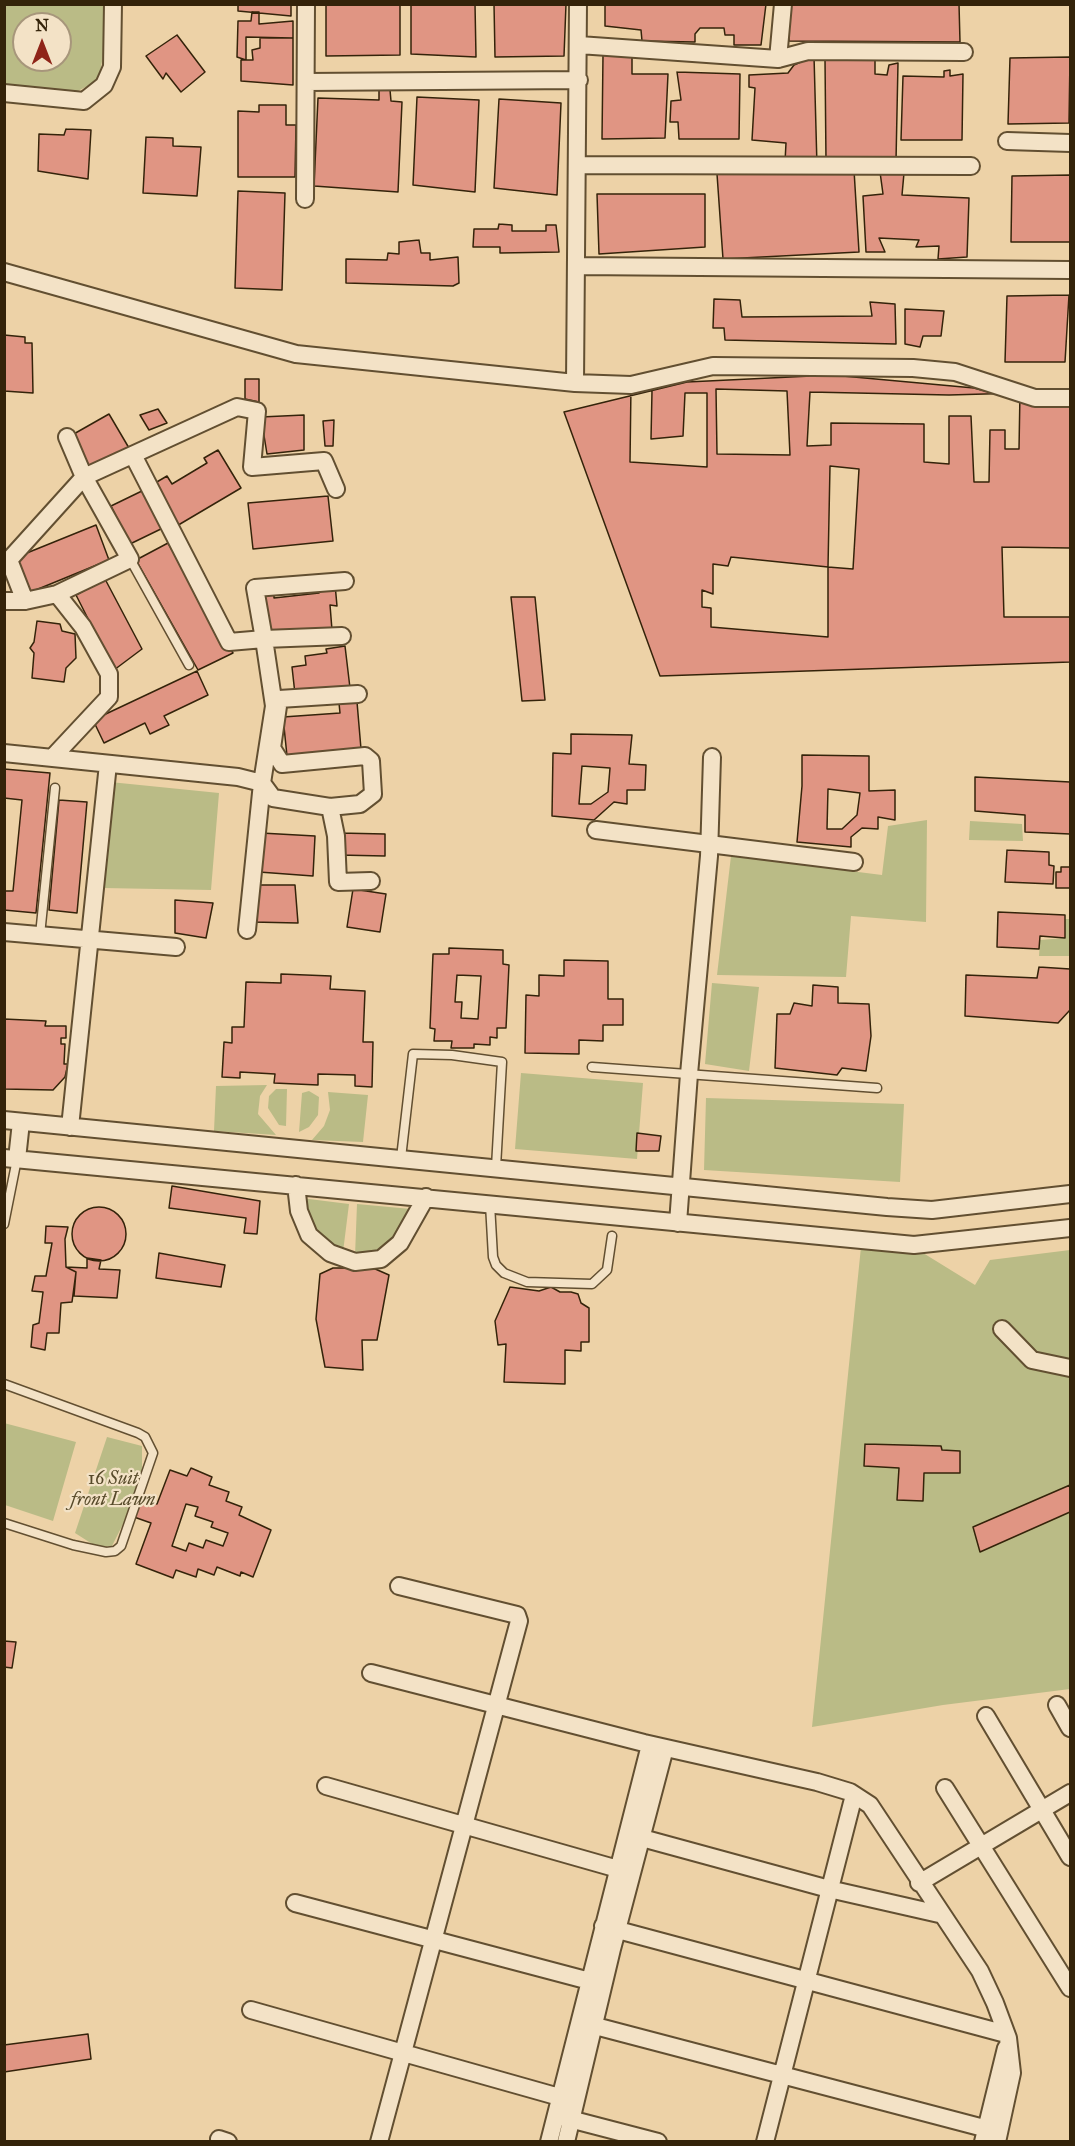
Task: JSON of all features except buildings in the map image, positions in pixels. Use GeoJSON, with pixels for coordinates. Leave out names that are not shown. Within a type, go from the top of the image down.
{"type":"FeatureCollection","features":[{"type":"Feature","properties":{"kind":"street"},"geometry":{"type":"LineString","coordinates":[[4,93],[84,101],[104,85],[112,67],[113,4]]}},
{"type":"Feature","properties":{"kind":"street"},"geometry":{"type":"LineString","coordinates":[[306,4],[306,200]]}},
{"type":"Feature","properties":{"kind":"street"},"geometry":{"type":"LineString","coordinates":[[576,383],[578,4]]}},
{"type":"Feature","properties":{"kind":"street"},"geometry":{"type":"LineString","coordinates":[[778,59],[783,4]]}},
{"type":"Feature","properties":{"kind":"street"},"geometry":{"type":"LineString","coordinates":[[579,45],[778,59],[808,51],[964,52]]}},
{"type":"Feature","properties":{"kind":"street"},"geometry":{"type":"LineString","coordinates":[[306,82],[579,80]]}},
{"type":"Feature","properties":{"kind":"street"},"geometry":{"type":"LineString","coordinates":[[1007,141],[1071,143]]}},
{"type":"Feature","properties":{"kind":"street"},"geometry":{"type":"LineString","coordinates":[[578,165],[971,166]]}},
{"type":"Feature","properties":{"kind":"street"},"geometry":{"type":"LineString","coordinates":[[577,266],[1071,270]]}},
{"type":"Feature","properties":{"kind":"street"},"geometry":{"type":"LineString","coordinates":[[4,272],[296,354],[576,383],[631,385],[713,366],[913,368],[955,372],[1035,398],[1071,398]]}},
{"type":"Feature","properties":{"kind":"street"},"geometry":{"type":"LineString","coordinates":[[25,601],[9,560],[84,477],[237,407],[257,411],[252,467],[324,461],[336,489]]}},
{"type":"Feature","properties":{"kind":"street"},"geometry":{"type":"LineString","coordinates":[[4,601],[25,601],[57,594],[130,559],[84,477],[67,437]]}},
{"type":"Feature","properties":{"kind":"street"},"geometry":{"type":"LineString","coordinates":[[133,455],[229,642],[342,636]]}},
{"type":"Feature","properties":{"kind":"street"},"geometry":{"type":"LineString","coordinates":[[247,930],[262,783],[274,706],[255,588],[345,581]]}},
{"type":"Feature","properties":{"kind":"street"},"geometry":{"type":"LineString","coordinates":[[52,758],[109,697],[109,674],[83,627],[57,594]]}},
{"type":"Feature","properties":{"kind":"street"},"geometry":{"type":"LineString","coordinates":[[4,753],[238,777],[262,783],[273,798],[330,807],[360,804],[373,794],[371,761],[365,756],[282,764],[272,748],[279,699],[358,694]]}},
{"type":"Feature","properties":{"kind":"street"},"geometry":{"type":"LineString","coordinates":[[678,1223],[683,1185],[688,1074],[709,843],[712,757]]}},
{"type":"Feature","properties":{"kind":"street"},"geometry":{"type":"LineString","coordinates":[[70,1127],[108,764]]}},
{"type":"Feature","properties":{"kind":"street"},"geometry":{"type":"LineString","coordinates":[[330,807],[336,836],[338,882],[371,881]]}},
{"type":"Feature","properties":{"kind":"street"},"geometry":{"type":"LineString","coordinates":[[596,830],[854,862]]}},
{"type":"Feature","properties":{"kind":"street"},"geometry":{"type":"LineString","coordinates":[[4,932],[176,947]]}},
{"type":"Feature","properties":{"kind":"street"},"geometry":{"type":"LineString","coordinates":[[1071,1194],[932,1210],[13,1121],[11,1159],[914,1245],[1071,1228]]}},
{"type":"Feature","properties":{"kind":"street"},"geometry":{"type":"LineString","coordinates":[[296,1185],[299,1211],[309,1234],[330,1253],[342,1260],[355,1262],[381,1259],[400,1243],[426,1197]]}},
{"type":"Feature","properties":{"kind":"street"},"geometry":{"type":"LineString","coordinates":[[1002,1329],[1032,1360],[1071,1368]]}},
{"type":"Feature","properties":{"kind":"street"},"geometry":{"type":"LineString","coordinates":[[378,2142],[462,1824],[519,1621],[517,1615],[399,1586]]}},
{"type":"Feature","properties":{"kind":"street"},"geometry":{"type":"LineString","coordinates":[[371,1673],[658,1747],[817,1782],[854,1795],[870,1805],[939,1914],[980,1971],[1007,2036],[991,2136],[781,2076],[586,2024]]}},
{"type":"Feature","properties":{"kind":"street"},"geometry":{"type":"LineString","coordinates":[[1057,1705],[1071,1728]]}},
{"type":"Feature","properties":{"kind":"street"},"geometry":{"type":"LineString","coordinates":[[986,1716],[1071,1857]]}},
{"type":"Feature","properties":{"kind":"street"},"geometry":{"type":"LineString","coordinates":[[549,2142],[563,2117],[568,2100],[658,1747]]}},
{"type":"Feature","properties":{"kind":"street"},"geometry":{"type":"LineString","coordinates":[[327,1786],[618,1869]]}},
{"type":"Feature","properties":{"kind":"street"},"geometry":{"type":"LineString","coordinates":[[945,1788],[1070,1988]]}},
{"type":"Feature","properties":{"kind":"street"},"geometry":{"type":"LineString","coordinates":[[919,1883],[1071,1793]]}},
{"type":"Feature","properties":{"kind":"street"},"geometry":{"type":"LineString","coordinates":[[765,2142],[804,1980],[854,1795]]}},
{"type":"Feature","properties":{"kind":"street"},"geometry":{"type":"LineString","coordinates":[[610,1928],[618,1869],[634,1836]]}},
{"type":"Feature","properties":{"kind":"street"},"geometry":{"type":"LineString","coordinates":[[634,1836],[829,1889],[939,1914]]}},
{"type":"Feature","properties":{"kind":"street"},"geometry":{"type":"LineString","coordinates":[[295,1903],[597,1983]]}},
{"type":"Feature","properties":{"kind":"street"},"geometry":{"type":"LineString","coordinates":[[610,1928],[1007,2036]]}},
{"type":"Feature","properties":{"kind":"street"},"geometry":{"type":"LineString","coordinates":[[250,2010],[568,2100]]}},
{"type":"Feature","properties":{"kind":"street"},"geometry":{"type":"LineString","coordinates":[[563,2117],[566,2142]]}},
{"type":"Feature","properties":{"kind":"street"},"geometry":{"type":"LineString","coordinates":[[563,2117],[658,2142]]}},
{"type":"Feature","properties":{"kind":"lane"},"geometry":{"type":"LineString","coordinates":[[130,559],[189,665]]}},
{"type":"Feature","properties":{"kind":"lane"},"geometry":{"type":"LineString","coordinates":[[40,935],[56,788]]}},
{"type":"Feature","properties":{"kind":"lane"},"geometry":{"type":"LineString","coordinates":[[401,1158],[413,1054],[452,1055],[502,1062],[496,1167]]}},
{"type":"Feature","properties":{"kind":"lane"},"geometry":{"type":"LineString","coordinates":[[592,1067],[877,1088]]}},
{"type":"Feature","properties":{"kind":"lane"},"geometry":{"type":"LineString","coordinates":[[4,1224],[11,1159]]}},
{"type":"Feature","properties":{"kind":"lane"},"geometry":{"type":"LineString","coordinates":[[490,1203],[493,1257],[496,1265],[504,1273],[527,1282],[592,1284],[607,1270],[612,1236]]}},
{"type":"Feature","properties":{"kind":"lane"},"geometry":{"type":"LineString","coordinates":[[4,1384],[138,1433],[146,1437],[153,1453],[121,1546],[115,1551],[73,1545],[4,1524]]}},
{"type":"Feature","properties":{"kind":"green space"},"geometry":{"type":"Polygon","coordinates":[[[5,5],[107,5],[108,24],[99,80],[76,92],[5,85],[5,5]]]}},
{"type":"Feature","properties":{"kind":"green space"},"geometry":{"type":"Polygon","coordinates":[[[110,782],[219,793],[211,890],[103,888],[110,782]]]}},
{"type":"Feature","properties":{"kind":"green space"},"geometry":{"type":"Polygon","coordinates":[[[927,820],[926,922],[851,916],[846,977],[717,975],[731,856],[882,875],[888,826],[927,820]]]}},
{"type":"Feature","properties":{"kind":"green space"},"geometry":{"type":"Polygon","coordinates":[[[970,821],[1022,824],[1023,841],[969,840],[970,821]]]}},
{"type":"Feature","properties":{"kind":"green space"},"geometry":{"type":"Polygon","coordinates":[[[1065,919],[1070,919],[1070,956],[1039,956],[1040,940],[1064,938],[1065,919]]]}},
{"type":"Feature","properties":{"kind":"green space"},"geometry":{"type":"Polygon","coordinates":[[[712,983],[759,987],[749,1071],[705,1064],[712,983]]]}},
{"type":"Feature","properties":{"kind":"green space"},"geometry":{"type":"Polygon","coordinates":[[[521,1073],[643,1083],[637,1159],[515,1149],[521,1073]]]}},
{"type":"Feature","properties":{"kind":"green space"},"geometry":{"type":"Polygon","coordinates":[[[267,1085],[260,1096],[258,1114],[276,1135],[214,1131],[216,1086],[267,1085]]]}},
{"type":"Feature","properties":{"kind":"green space"},"geometry":{"type":"Polygon","coordinates":[[[276,1089],[287,1089],[286,1126],[279,1125],[268,1108],[269,1096],[276,1089]]]}},
{"type":"Feature","properties":{"kind":"green space"},"geometry":{"type":"Polygon","coordinates":[[[309,1091],[319,1097],[318,1115],[309,1127],[299,1132],[302,1093],[309,1091]]]}},
{"type":"Feature","properties":{"kind":"green space"},"geometry":{"type":"Polygon","coordinates":[[[328,1092],[368,1095],[363,1142],[312,1140],[324,1126],[330,1110],[328,1092]]]}},
{"type":"Feature","properties":{"kind":"green space"},"geometry":{"type":"Polygon","coordinates":[[[706,1098],[904,1104],[900,1182],[704,1170],[706,1098]]]}},
{"type":"Feature","properties":{"kind":"green space"},"geometry":{"type":"Polygon","coordinates":[[[301,1198],[349,1204],[342,1260],[309,1235],[301,1198]]]}},
{"type":"Feature","properties":{"kind":"green space"},"geometry":{"type":"Polygon","coordinates":[[[357,1204],[411,1209],[381,1259],[355,1256],[357,1204]]]}},
{"type":"Feature","properties":{"kind":"green space"},"geometry":{"type":"Polygon","coordinates":[[[861,1247],[915,1248],[975,1285],[990,1260],[1070,1250],[1070,1689],[943,1705],[812,1727],[861,1247]]]}},
{"type":"Feature","properties":{"kind":"green space"},"geometry":{"type":"Polygon","coordinates":[[[4,1423],[76,1442],[53,1521],[5,1505],[4,1423]]]}},
{"type":"Feature","properties":{"kind":"green space","name":"16 Suit front Lawn"},"geometry":{"type":"Polygon","coordinates":[[[107,1437],[142,1446],[142,1472],[131,1508],[112,1546],[97,1547],[75,1533],[107,1437]]]}}]}
